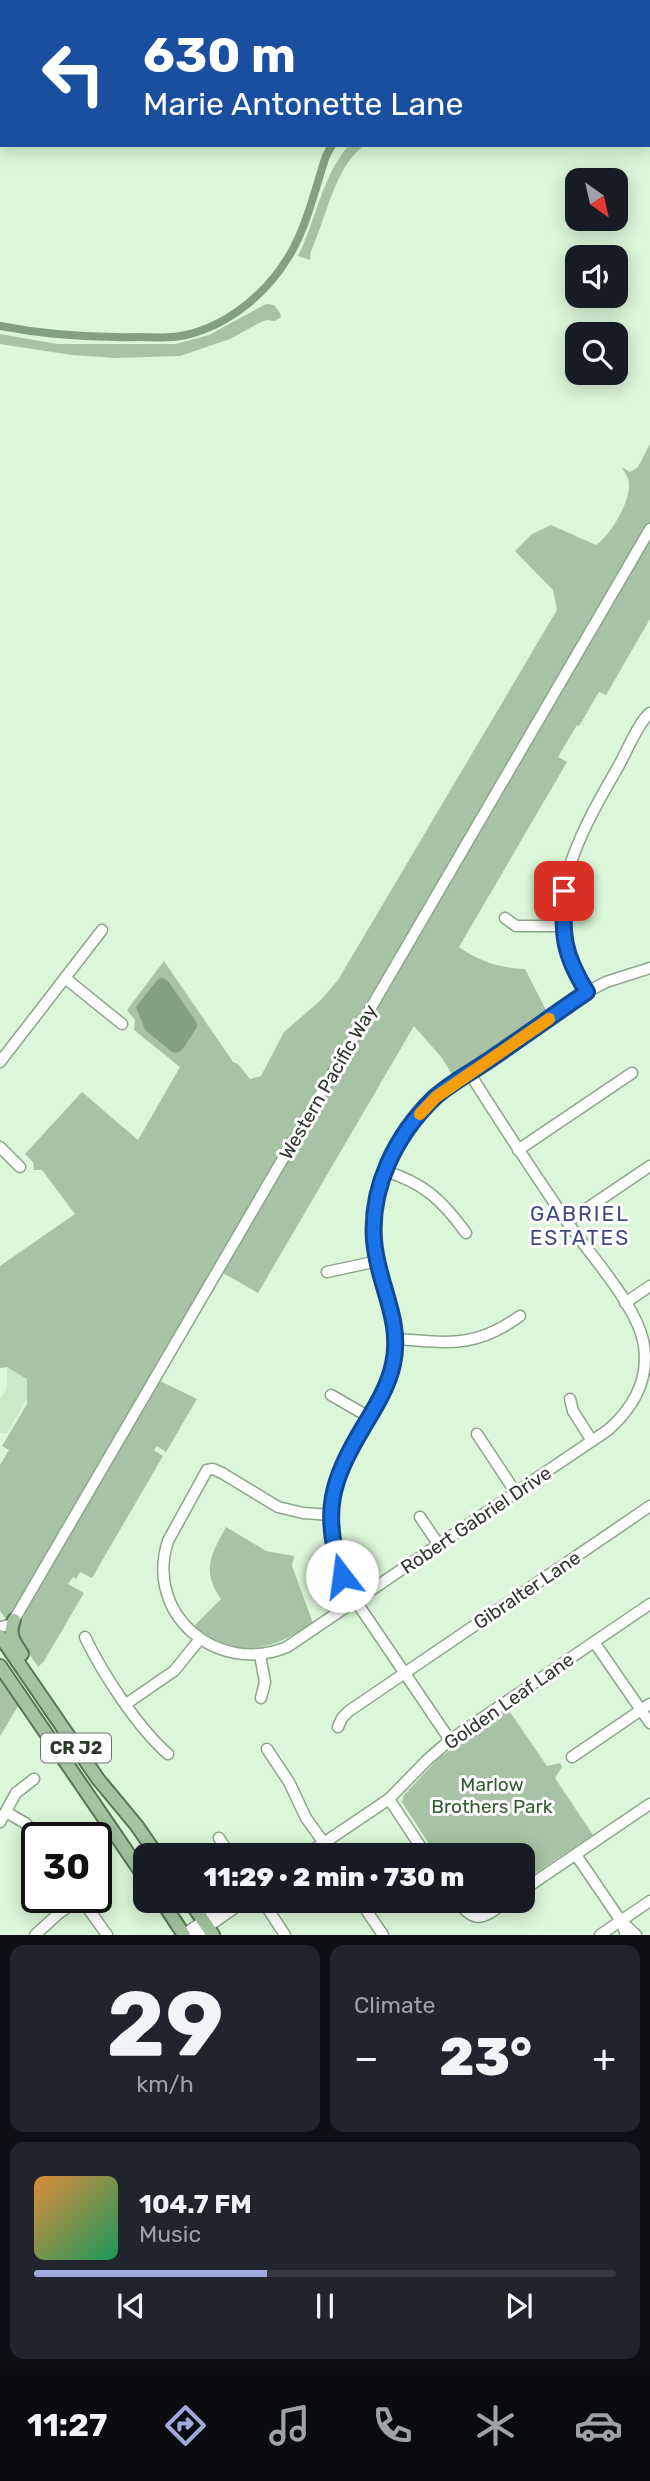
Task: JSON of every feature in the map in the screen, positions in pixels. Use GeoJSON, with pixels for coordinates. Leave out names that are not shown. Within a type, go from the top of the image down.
{"type":"FeatureCollection","features":[{"type":"Feature","properties":{"kind":"main road"},"geometry":{"type":"LineString","coordinates":[[14,1620],[11,1629],[14,1642],[137,1826]]}},
{"type":"Feature","properties":{"kind":"main road","name":"CR J2"},"geometry":{"type":"LineString","coordinates":[[0,1636],[103,1787],[149,1843]]}},
{"type":"Feature","properties":{"kind":"main road","name":"CR J2"},"geometry":{"type":"LineString","coordinates":[[0,1666],[133,1860]]}},
{"type":"Feature","properties":{"kind":"main road"},"geometry":{"type":"LineString","coordinates":[[170,1913],[184,1935]]}},
{"type":"Feature","properties":{"kind":"main road"},"geometry":{"type":"LineString","coordinates":[[198,1913],[208,1928]]}},
{"type":"Feature","properties":{"kind":"street","name":"Western Pacific Way"},"geometry":{"type":"LineString","coordinates":[[14,1620],[650,529]]}},
{"type":"Feature","properties":{"kind":"street"},"geometry":{"type":"LineString","coordinates":[[587,992],[565,949],[562,926],[564,891],[586,822],[649,713]]}},
{"type":"Feature","properties":{"kind":"street"},"geometry":{"type":"LineString","coordinates":[[505,918],[516,926],[562,926]]}},
{"type":"Feature","properties":{"kind":"street"},"geometry":{"type":"LineString","coordinates":[[0,1062],[102,930]]}},
{"type":"Feature","properties":{"kind":"street"},"geometry":{"type":"LineString","coordinates":[[450,1740],[349,1591],[338,1565],[332,1540],[331,1497],[339,1472],[387,1384],[397,1339],[392,1309],[374,1244],[374,1213],[378,1189],[402,1139],[417,1117],[436,1097],[587,992],[615,978],[650,968]]}},
{"type":"Feature","properties":{"kind":"street"},"geometry":{"type":"LineString","coordinates":[[65,978],[122,1024]]}},
{"type":"Feature","properties":{"kind":"street"},"geometry":{"type":"LineString","coordinates":[[518,1150],[632,1073]]}},
{"type":"Feature","properties":{"kind":"street"},"geometry":{"type":"LineString","coordinates":[[470,1074],[518,1150],[625,1303],[640,1329],[648,1367]]}},
{"type":"Feature","properties":{"kind":"street"},"geometry":{"type":"LineString","coordinates":[[0,1147],[20,1167]]}},
{"type":"Feature","properties":{"kind":"street"},"geometry":{"type":"LineString","coordinates":[[567,1222],[650,1166]]}},
{"type":"Feature","properties":{"kind":"street"},"geometry":{"type":"LineString","coordinates":[[385,1171],[405,1177],[432,1193],[466,1233]]}},
{"type":"Feature","properties":{"kind":"street"},"geometry":{"type":"LineString","coordinates":[[327,1272],[378,1261]]}},
{"type":"Feature","properties":{"kind":"street"},"geometry":{"type":"LineString","coordinates":[[625,1303],[650,1286]]}},
{"type":"Feature","properties":{"kind":"street"},"geometry":{"type":"LineString","coordinates":[[397,1339],[474,1341],[490,1335],[520,1316]]}},
{"type":"Feature","properties":{"kind":"street","name":"Robert Gabriel Drive"},"geometry":{"type":"LineString","coordinates":[[200,1639],[215,1648],[235,1654],[260,1655],[288,1647],[592,1441],[624,1416],[639,1391],[648,1367]]}},
{"type":"Feature","properties":{"kind":"street"},"geometry":{"type":"LineString","coordinates":[[331,1395],[369,1417]]}},
{"type":"Feature","properties":{"kind":"street"},"geometry":{"type":"LineString","coordinates":[[570,1399],[573,1411],[592,1441]]}},
{"type":"Feature","properties":{"kind":"street"},"geometry":{"type":"LineString","coordinates":[[477,1434],[516,1493]]}},
{"type":"Feature","properties":{"kind":"street"},"geometry":{"type":"LineString","coordinates":[[126,1703],[174,1671],[200,1639],[180,1619],[169,1598],[164,1582],[164,1552],[203,1474],[212,1469],[278,1507],[303,1513],[331,1515]]}},
{"type":"Feature","properties":{"kind":"street","name":"Gibralter Lane"},"geometry":{"type":"LineString","coordinates":[[338,1727],[349,1711],[650,1506]]}},
{"type":"Feature","properties":{"kind":"street"},"geometry":{"type":"LineString","coordinates":[[420,1517],[439,1545]]}},
{"type":"Feature","properties":{"kind":"street","name":"Golden Leaf Lane"},"geometry":{"type":"LineString","coordinates":[[324,1843],[389,1799],[450,1740],[650,1604]]}},
{"type":"Feature","properties":{"kind":"street"},"geometry":{"type":"LineString","coordinates":[[0,1627],[7,1626],[14,1620]]}},
{"type":"Feature","properties":{"kind":"street"},"geometry":{"type":"LineString","coordinates":[[85,1637],[93,1654],[126,1703],[155,1743],[168,1754]]}},
{"type":"Feature","properties":{"kind":"street"},"geometry":{"type":"LineString","coordinates":[[594,1642],[646,1707],[650,1723]]}},
{"type":"Feature","properties":{"kind":"street"},"geometry":{"type":"LineString","coordinates":[[260,1655],[265,1682],[261,1698]]}},
{"type":"Feature","properties":{"kind":"street"},"geometry":{"type":"LineString","coordinates":[[572,1757],[646,1707]]}},
{"type":"Feature","properties":{"kind":"street"},"geometry":{"type":"LineString","coordinates":[[267,1749],[289,1782],[306,1818],[324,1843]]}},
{"type":"Feature","properties":{"kind":"street"},"geometry":{"type":"LineString","coordinates":[[21,1822],[3,1817],[16,1793],[34,1779]]}},
{"type":"Feature","properties":{"kind":"street"},"geometry":{"type":"LineString","coordinates":[[389,1799],[418,1843]]}},
{"type":"Feature","properties":{"kind":"street"},"geometry":{"type":"LineString","coordinates":[[535,1882],[650,1804]]}},
{"type":"Feature","properties":{"kind":"street"},"geometry":{"type":"LineString","coordinates":[[219,1838],[222,1843]]}},
{"type":"Feature","properties":{"kind":"street"},"geometry":{"type":"LineString","coordinates":[[576,1854],[621,1921],[636,1935]]}},
{"type":"Feature","properties":{"kind":"street"},"geometry":{"type":"LineString","coordinates":[[600,1935],[650,1901]]}},
{"type":"Feature","properties":{"kind":"street"},"geometry":{"type":"LineString","coordinates":[[35,1935],[59,1913]]}},
{"type":"Feature","properties":{"kind":"street"},"geometry":{"type":"LineString","coordinates":[[92,1913],[107,1935]]}},
{"type":"Feature","properties":{"kind":"street"},"geometry":{"type":"LineString","coordinates":[[184,1935],[208,1928],[222,1913]]}},
{"type":"Feature","properties":{"kind":"street"},"geometry":{"type":"LineString","coordinates":[[196,1935],[228,1913]]}},
{"type":"Feature","properties":{"kind":"street"},"geometry":{"type":"LineString","coordinates":[[271,1913],[285,1935]]}},
{"type":"Feature","properties":{"kind":"street"},"geometry":{"type":"LineString","coordinates":[[367,1913],[383,1935]]}},
{"type":"Feature","properties":{"kind":"street"},"geometry":{"type":"LineString","coordinates":[[467,1913],[475,1918],[490,1913]]}},
{"type":"Feature","properties":{"kind":"street"},"geometry":{"type":"LineString","coordinates":[[621,1921],[626,1935]]}},
{"type":"Feature","properties":{"kind":"shaded area"},"geometry":{"type":"Polygon","coordinates":[[[158,979],[168,981],[197,1023],[182,1050],[177,1053],[172,1052],[145,1030],[136,1007],[158,979]]]}},
{"type":"Feature","properties":{"kind":"shaded area"},"geometry":{"type":"Polygon","coordinates":[[[7,1366],[27,1378],[27,1399],[7,1433],[0,1433],[0,1399],[7,1388],[7,1366]]]}},
{"type":"Feature","properties":{"kind":"green space"},"geometry":{"type":"Polygon","coordinates":[[[348,147],[363,147],[346,166],[339,179],[310,260],[298,256],[326,184],[348,147]]]}},
{"type":"Feature","properties":{"kind":"green space"},"geometry":{"type":"Polygon","coordinates":[[[266,304],[274,305],[281,317],[275,321],[261,322],[230,339],[180,356],[116,358],[72,355],[0,344],[0,334],[57,344],[176,344],[209,335],[266,304]]]}},
{"type":"Feature","properties":{"kind":"green space"},"geometry":{"type":"Polygon","coordinates":[[[650,444],[650,523],[14,1616],[6,1619],[0,1611],[0,1465],[9,1450],[2,1446],[27,1404],[27,1379],[7,1367],[0,1368],[0,1266],[75,1214],[42,1170],[34,1170],[33,1162],[25,1154],[82,1092],[138,1140],[180,1067],[134,1030],[135,1020],[127,1010],[164,961],[233,1062],[238,1064],[250,1079],[261,1076],[284,1032],[321,1000],[338,980],[557,610],[553,590],[515,551],[532,534],[551,525],[596,545],[613,526],[627,499],[629,481],[622,467],[630,472],[638,467],[650,444]]]}},
{"type":"Feature","properties":{"kind":"green space"},"geometry":{"type":"Polygon","coordinates":[[[650,538],[650,619],[606,695],[599,692],[558,757],[567,762],[459,947],[490,963],[525,969],[547,1012],[453,1076],[442,1058],[414,1026],[258,1293],[223,1273],[650,538]]]}},
{"type":"Feature","properties":{"kind":"green space"},"geometry":{"type":"Polygon","coordinates":[[[160,1381],[197,1399],[166,1452],[157,1446],[154,1450],[163,1456],[92,1578],[80,1572],[76,1579],[73,1577],[68,1584],[84,1593],[38,1667],[16,1634],[18,1623],[160,1381]]]}},
{"type":"Feature","properties":{"kind":"green space"},"geometry":{"type":"Polygon","coordinates":[[[226,1527],[266,1551],[294,1556],[292,1566],[313,1623],[283,1640],[254,1648],[224,1644],[194,1626],[221,1599],[211,1580],[210,1563],[226,1527]]]}},
{"type":"Feature","properties":{"kind":"green space"},"geometry":{"type":"Polygon","coordinates":[[[0,1674],[20,1703],[0,1736],[0,1674]]]}},
{"type":"Feature","properties":{"kind":"green space","name":"Marlow Brothers Park"},"geometry":{"type":"Polygon","coordinates":[[[508,1709],[547,1766],[560,1763],[562,1767],[555,1778],[593,1835],[535,1873],[535,1843],[428,1843],[402,1802],[404,1795],[439,1758],[508,1709]]]}},
{"type":"Feature","properties":{"kind":"waterway"},"geometry":{"type":"LineString","coordinates":[[0,326],[69,335],[162,338],[186,335],[217,324],[258,295],[280,270],[306,220],[331,147]]}},
{"type":"Feature","properties":{"kind":"slow traffic"},"geometry":{"type":"LineString","coordinates":[[420,1114],[436,1097],[549,1019]]}},
{"type":"Feature","properties":{"kind":"district","name":"GABRIEL ESTATES"},"geometry":{"type":"Point","coordinates":[580,1225]}},
{"type":"Feature","properties":{"kind":"route"},"geometry":{"type":"LineString","coordinates":[[342,1576],[332,1540],[331,1497],[339,1472],[387,1384],[397,1339],[392,1309],[374,1244],[374,1206],[378,1189],[402,1139],[417,1117],[436,1097],[587,992],[565,949],[562,926],[564,891]]}}]}
